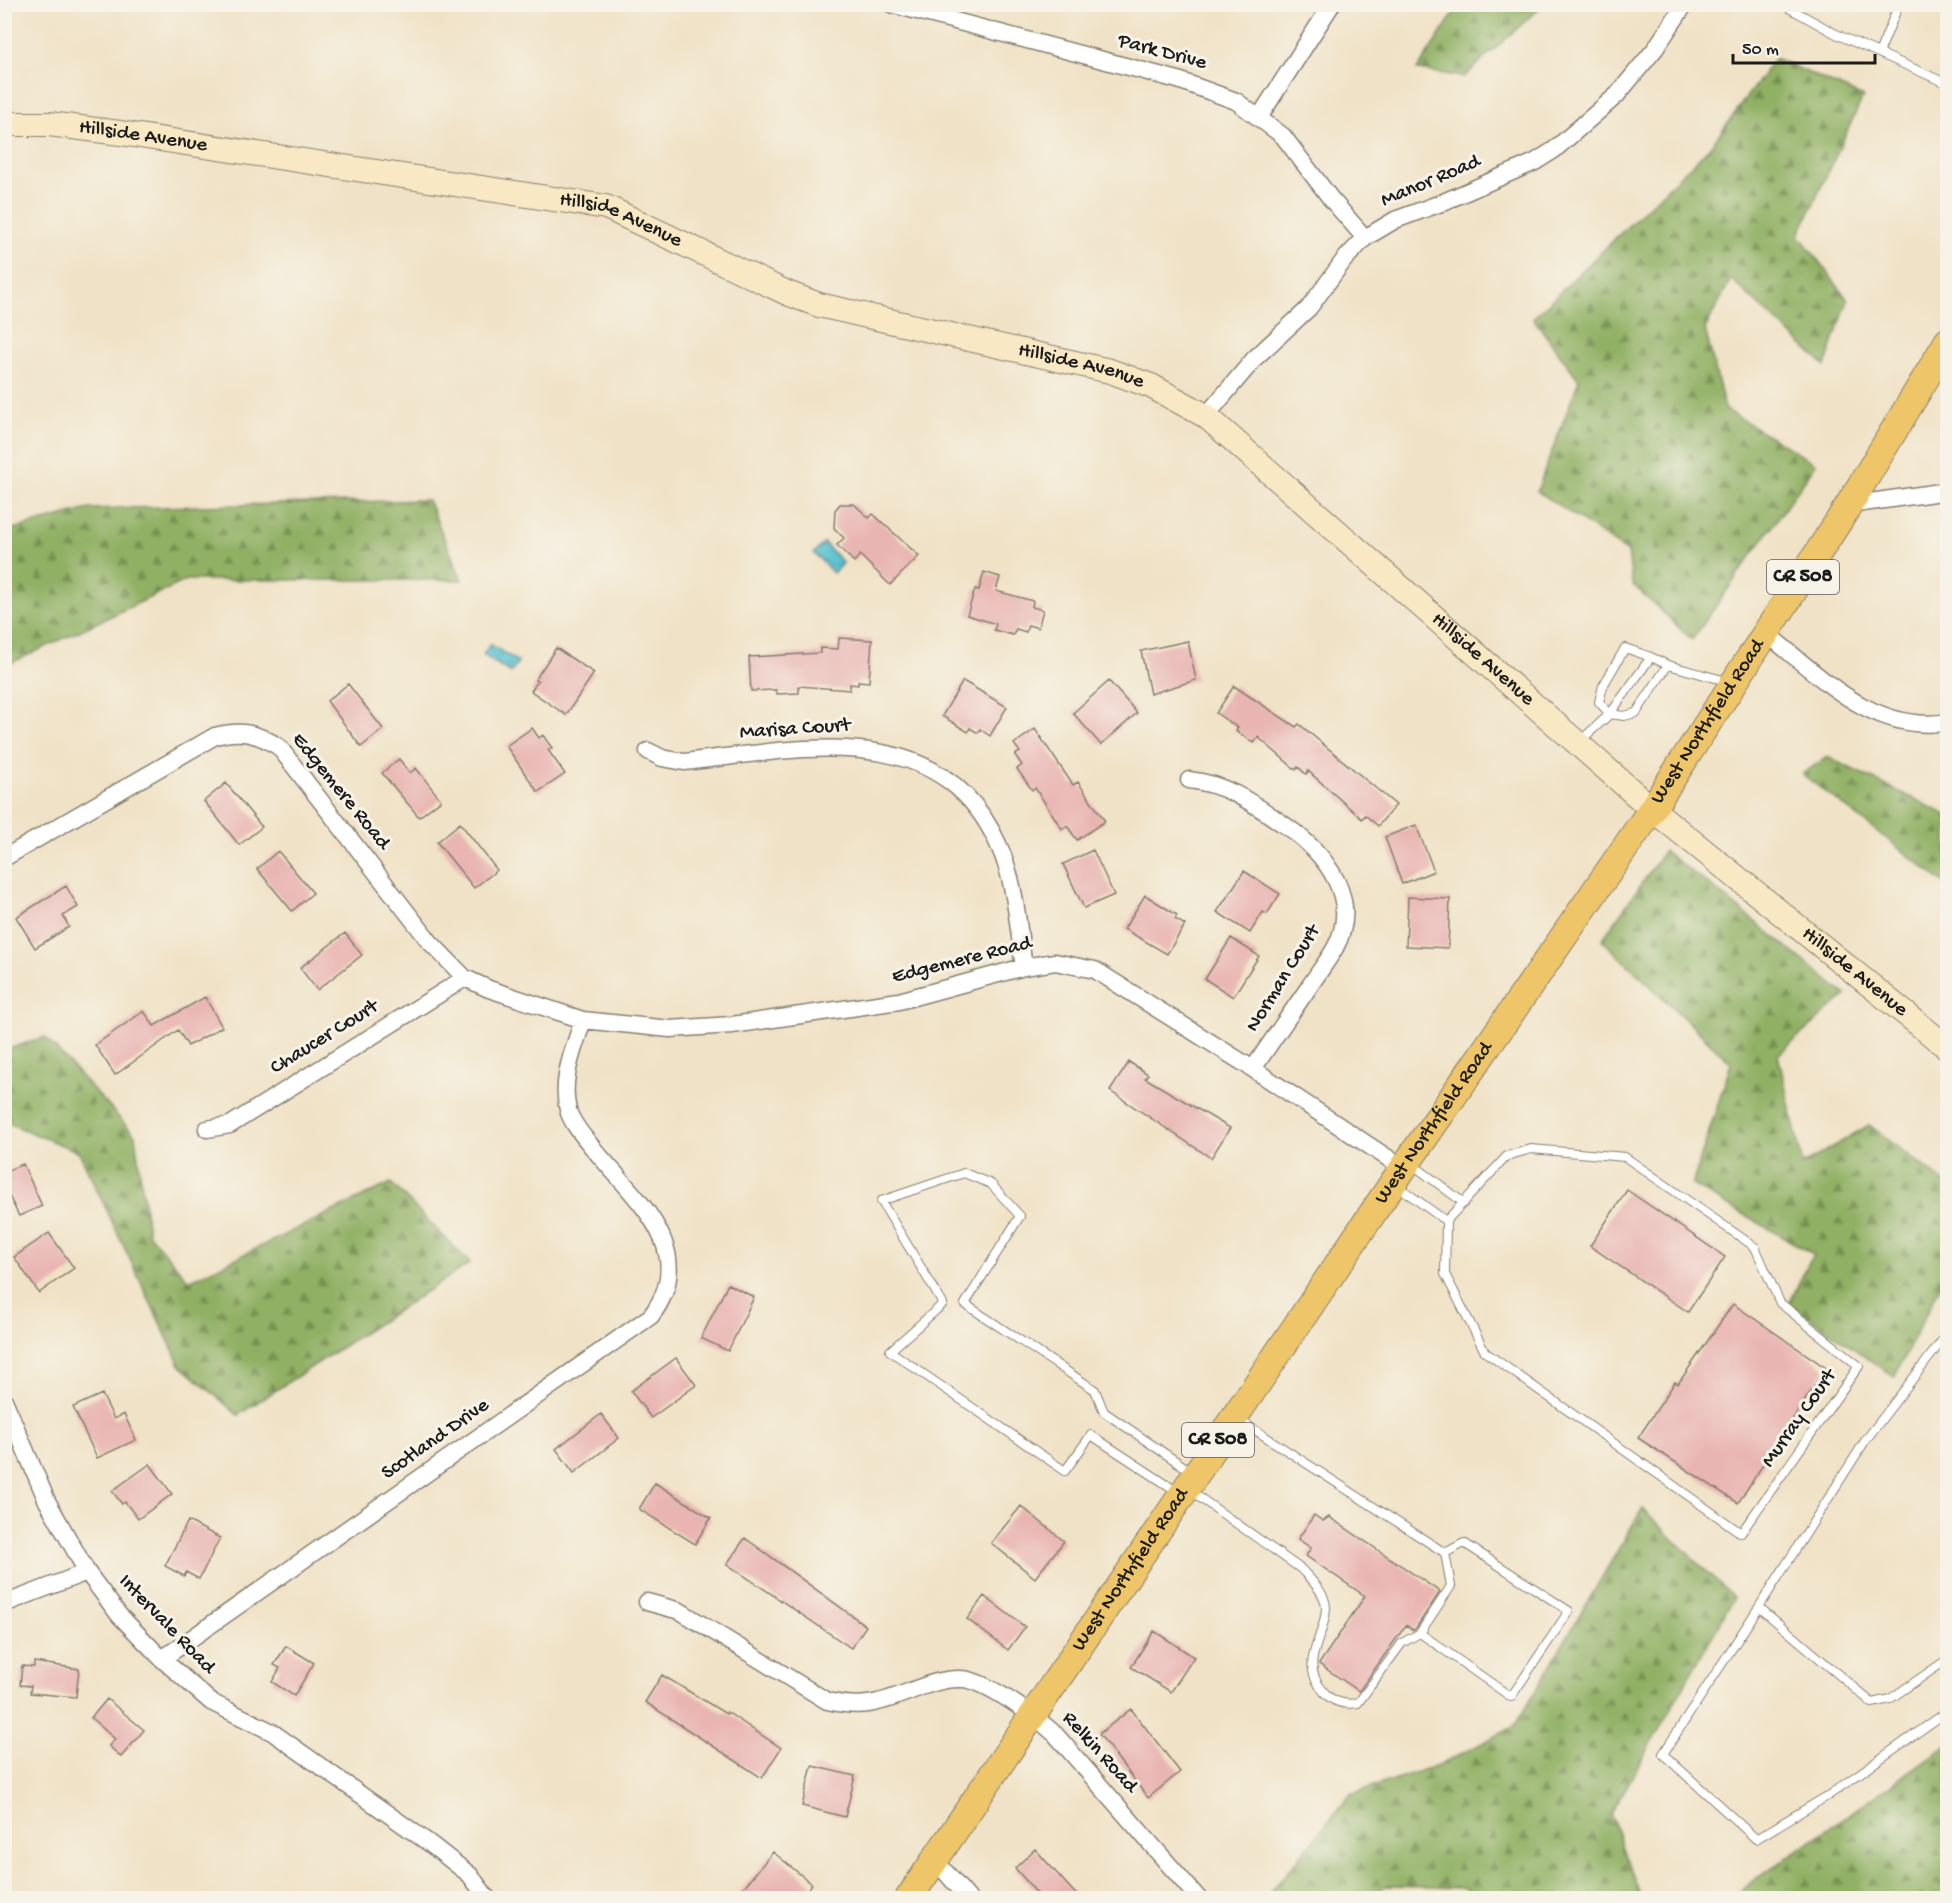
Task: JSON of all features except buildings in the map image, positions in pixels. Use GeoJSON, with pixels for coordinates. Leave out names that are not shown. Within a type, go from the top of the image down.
{"type":"FeatureCollection","features":[{"type":"Feature","properties":{"kind":"main road","name":"West Northfield Road"},"geometry":{"type":"LineString","coordinates":[[909,1899],[1401,1171],[1652,809],[1849,505],[1947,341]]}},
{"type":"Feature","properties":{"kind":"street","name":"Park Drive"},"geometry":{"type":"LineString","coordinates":[[891,4],[1178,80],[1236,101],[1260,116],[1283,136],[1365,238]]}},
{"type":"Feature","properties":{"kind":"street"},"geometry":{"type":"LineString","coordinates":[[1260,116],[1332,4]]}},
{"type":"Feature","properties":{"kind":"street","name":"Manor Road"},"geometry":{"type":"LineString","coordinates":[[1206,417],[1255,358],[1309,308],[1344,260],[1365,238],[1395,220],[1441,203],[1535,162],[1554,150],[1617,95],[1655,49],[1685,4]]}},
{"type":"Feature","properties":{"kind":"street","name":"Hillside Avenue"},"geometry":{"type":"LineString","coordinates":[[4,124],[49,124],[120,133],[606,207],[787,293],[819,305],[1110,371],[1151,386],[1206,417],[1652,809],[1947,1048]]}},
{"type":"Feature","properties":{"kind":"street"},"geometry":{"type":"LineString","coordinates":[[1849,505],[1947,491]]}},
{"type":"Feature","properties":{"kind":"street"},"geometry":{"type":"LineString","coordinates":[[1767,634],[1870,712],[1906,723],[1947,722]]}},
{"type":"Feature","properties":{"kind":"street","name":"Edgemere Road"},"geometry":{"type":"LineString","coordinates":[[4,858],[215,736],[246,732],[264,737],[279,747],[430,942],[465,978],[489,990],[583,1020],[670,1029],[732,1025],[899,1001],[1024,967],[1055,962],[1095,970],[1253,1069],[1401,1171]]}},
{"type":"Feature","properties":{"kind":"street","name":"Marisa Court"},"geometry":{"type":"LineString","coordinates":[[648,751],[662,758],[684,762],[827,746],[858,747],[904,757],[930,768],[971,801],[999,846],[1008,872],[1024,967]]}},
{"type":"Feature","properties":{"kind":"street","name":"Norman Court"},"geometry":{"type":"LineString","coordinates":[[1189,780],[1209,782],[1234,791],[1309,842],[1332,870],[1343,901],[1345,917],[1336,947],[1253,1069]]}},
{"type":"Feature","properties":{"kind":"street","name":"Chaucer Court"},"geometry":{"type":"LineString","coordinates":[[207,1129],[230,1125],[465,978]]}},
{"type":"Feature","properties":{"kind":"street","name":"Scotland Drive"},"geometry":{"type":"LineString","coordinates":[[162,1659],[651,1316],[666,1290],[670,1275],[670,1260],[664,1238],[654,1221],[583,1135],[569,1112],[565,1087],[583,1020]]}},
{"type":"Feature","properties":{"kind":"street","name":"Intervale Road"},"geometry":{"type":"LineString","coordinates":[[4,1400],[47,1501],[87,1572],[119,1615],[162,1659],[211,1702],[272,1732],[429,1843],[471,1875],[488,1899]]}},
{"type":"Feature","properties":{"kind":"street"},"geometry":{"type":"LineString","coordinates":[[4,1604],[87,1572]]}},
{"type":"Feature","properties":{"kind":"street","name":"Relkin Road"},"geometry":{"type":"LineString","coordinates":[[647,1602],[680,1611],[827,1701],[849,1705],[870,1704],[938,1681],[963,1678],[982,1685],[1032,1714],[1055,1734],[1198,1899]]}},
{"type":"Feature","properties":{"kind":"street"},"geometry":{"type":"LineString","coordinates":[[935,1860],[968,1899]]}},
{"type":"Feature","properties":{"kind":"lane"},"geometry":{"type":"LineString","coordinates":[[1782,4],[1947,84]]}},
{"type":"Feature","properties":{"kind":"lane"},"geometry":{"type":"LineString","coordinates":[[1879,53],[1899,4]]}},
{"type":"Feature","properties":{"kind":"lane"},"geometry":{"type":"LineString","coordinates":[[1668,665],[1636,713],[1624,716],[1610,714],[1599,702],[1603,686],[1625,648],[1668,665],[1735,683]]}},
{"type":"Feature","properties":{"kind":"lane"},"geometry":{"type":"LineString","coordinates":[[1577,743],[1610,714],[1652,657]]}},
{"type":"Feature","properties":{"kind":"lane","name":"Murray Court"},"geometry":{"type":"LineString","coordinates":[[1446,1221],[1445,1274],[1485,1352],[1741,1533],[1859,1366],[1780,1303],[1755,1247],[1625,1157],[1531,1149],[1508,1155],[1464,1203]]}},
{"type":"Feature","properties":{"kind":"lane"},"geometry":{"type":"LineString","coordinates":[[1401,1171],[1464,1203],[1446,1221],[1401,1171]]}},
{"type":"Feature","properties":{"kind":"lane"},"geometry":{"type":"LineString","coordinates":[[1187,1485],[1091,1435],[1065,1471],[890,1351],[943,1304],[881,1201],[964,1173],[992,1184],[1020,1216],[965,1304],[1095,1390],[1104,1412],[1187,1485],[1301,1569],[1316,1585],[1326,1607],[1312,1657],[1314,1677],[1326,1694],[1344,1705],[1358,1703],[1402,1643],[1420,1633],[1451,1586],[1445,1553],[1234,1417]]}},
{"type":"Feature","properties":{"kind":"lane"},"geometry":{"type":"LineString","coordinates":[[1947,1333],[1865,1441],[1663,1754],[1756,1839],[1828,1795],[1947,1712]]}},
{"type":"Feature","properties":{"kind":"lane"},"geometry":{"type":"LineString","coordinates":[[1420,1633],[1511,1697],[1569,1611],[1464,1543],[1445,1553]]}},
{"type":"Feature","properties":{"kind":"lane"},"geometry":{"type":"LineString","coordinates":[[1759,1607],[1872,1703],[1890,1700],[1947,1659]]}},
{"type":"Feature","properties":{"kind":"green space"},"geometry":{"type":"Polygon","coordinates":[[[1460,4],[1543,5],[1464,77],[1417,70],[1460,4]]]}},
{"type":"Feature","properties":{"kind":"green space"},"geometry":{"type":"Polygon","coordinates":[[[1775,58],[1863,97],[1799,235],[1848,300],[1825,366],[1731,279],[1705,329],[1725,409],[1816,464],[1692,640],[1632,584],[1628,552],[1537,491],[1579,380],[1533,318],[1711,146],[1775,58]]]}},
{"type":"Feature","properties":{"kind":"green space"},"geometry":{"type":"Polygon","coordinates":[[[428,500],[462,580],[187,580],[5,666],[5,531],[89,509],[428,500]]]}},
{"type":"Feature","properties":{"kind":"green space"},"geometry":{"type":"Polygon","coordinates":[[[1827,757],[1947,815],[1947,885],[1802,774],[1827,757]]]}},
{"type":"Feature","properties":{"kind":"green space"},"geometry":{"type":"Polygon","coordinates":[[[1664,851],[1846,995],[1778,1055],[1803,1165],[1869,1125],[1947,1184],[1947,1273],[1894,1377],[1789,1303],[1813,1254],[1692,1185],[1731,1063],[1602,940],[1664,851]]]}},
{"type":"Feature","properties":{"kind":"green space"},"geometry":{"type":"Polygon","coordinates":[[[45,1037],[135,1135],[148,1233],[189,1281],[391,1183],[470,1263],[238,1415],[180,1365],[79,1152],[5,1122],[5,1050],[45,1037]]]}},
{"type":"Feature","properties":{"kind":"green space"},"geometry":{"type":"Polygon","coordinates":[[[1642,1509],[1734,1598],[1611,1814],[1641,1898],[1471,1898],[1466,1888],[1385,1886],[1370,1898],[1266,1898],[1351,1794],[1444,1763],[1515,1726],[1642,1509]]]}},
{"type":"Feature","properties":{"kind":"green space"},"geometry":{"type":"Polygon","coordinates":[[[1947,1745],[1947,1898],[1730,1898],[1947,1745]]]}},
{"type":"Feature","properties":{"kind":"water"},"geometry":{"type":"Polygon","coordinates":[[[824,543],[843,563],[833,573],[814,553],[824,543]]]}},
{"type":"Feature","properties":{"kind":"water"},"geometry":{"type":"Polygon","coordinates":[[[490,644],[518,662],[511,673],[483,655],[490,644]]]}}]}
